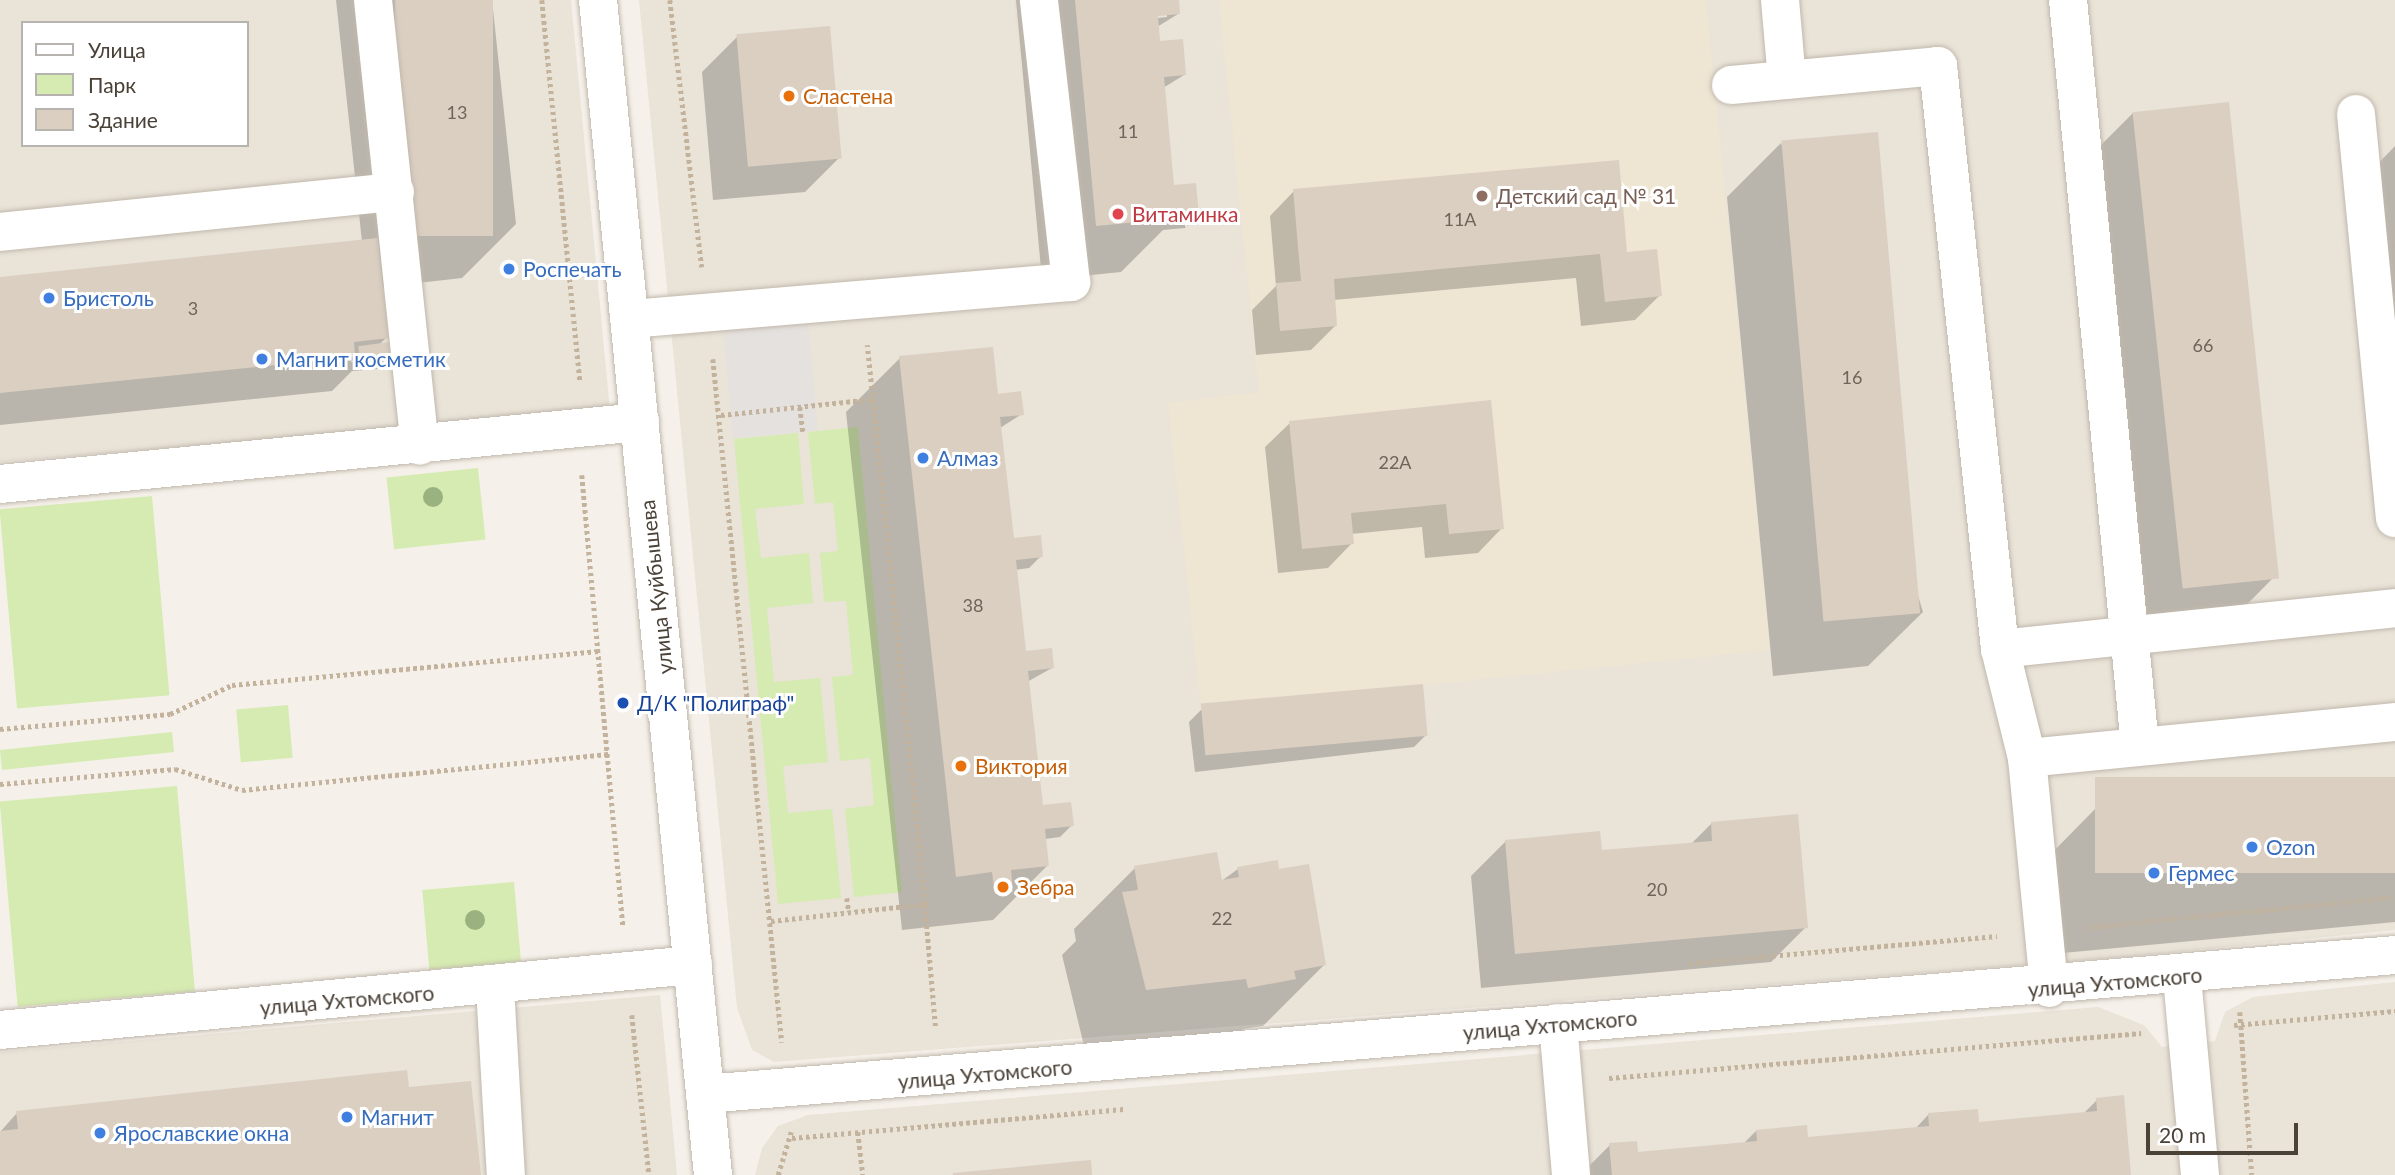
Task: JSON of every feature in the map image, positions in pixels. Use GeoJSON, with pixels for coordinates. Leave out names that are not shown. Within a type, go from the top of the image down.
{"type":"FeatureCollection","features":[{"type":"Feature","properties":{"kind":"street"},"geometry":{"type":"LineString","coordinates":[[373,0],[420,446]]}},
{"type":"Feature","properties":{"kind":"street","name":"улица Куйбышева"},"geometry":{"type":"LineString","coordinates":[[598,0],[713,1175]]}},
{"type":"Feature","properties":{"kind":"street"},"geometry":{"type":"LineString","coordinates":[[630,319],[708,317],[1071,282],[1039,0]]}},
{"type":"Feature","properties":{"kind":"street"},"geometry":{"type":"LineString","coordinates":[[1780,0],[1787,80]]}},
{"type":"Feature","properties":{"kind":"street"},"geometry":{"type":"LineString","coordinates":[[2068,0],[2140,746]]}},
{"type":"Feature","properties":{"kind":"street"},"geometry":{"type":"LineString","coordinates":[[1731,85],[1938,66],[2000,649],[2026,758],[2049,988]]}},
{"type":"Feature","properties":{"kind":"street"},"geometry":{"type":"LineString","coordinates":[[2356,114],[2395,519]]}},
{"type":"Feature","properties":{"kind":"street"},"geometry":{"type":"LineString","coordinates":[[0,232],[395,192]]}},
{"type":"Feature","properties":{"kind":"street"},"geometry":{"type":"LineString","coordinates":[[0,484],[581,432],[640,422]]}},
{"type":"Feature","properties":{"kind":"street"},"geometry":{"type":"LineString","coordinates":[[2000,649],[2129,633],[2395,608]]}},
{"type":"Feature","properties":{"kind":"street"},"geometry":{"type":"LineString","coordinates":[[2026,758],[2395,722]]}},
{"type":"Feature","properties":{"kind":"street","name":"улица Ухтомского"},"geometry":{"type":"LineString","coordinates":[[705,1094],[787,1092],[1558,1023],[2049,988],[2395,956]]}},
{"type":"Feature","properties":{"kind":"street","name":"улица Ухтомского"},"geometry":{"type":"LineString","coordinates":[[0,1030],[628,975],[693,965]]}},
{"type":"Feature","properties":{"kind":"street"},"geometry":{"type":"LineString","coordinates":[[2182,977],[2200,1175]]}},
{"type":"Feature","properties":{"kind":"street"},"geometry":{"type":"LineString","coordinates":[[495,987],[506,1175]]}},
{"type":"Feature","properties":{"kind":"street"},"geometry":{"type":"LineString","coordinates":[[1558,1023],[1571,1175]]}},
{"type":"Feature","properties":{"kind":"path"},"geometry":{"type":"LineString","coordinates":[[542,0],[598,651],[649,1175]]}},
{"type":"Feature","properties":{"kind":"path"},"geometry":{"type":"LineString","coordinates":[[670,0],[720,415],[792,1138],[778,1175]]}},
{"type":"Feature","properties":{"kind":"path"},"geometry":{"type":"LineString","coordinates":[[862,302],[936,1031]]}},
{"type":"Feature","properties":{"kind":"path"},"geometry":{"type":"LineString","coordinates":[[720,415],[873,399]]}},
{"type":"Feature","properties":{"kind":"path"},"geometry":{"type":"LineString","coordinates":[[800,407],[803,432]]}},
{"type":"Feature","properties":{"kind":"path"},"geometry":{"type":"LineString","coordinates":[[0,729],[170,714],[232,685],[598,651]]}},
{"type":"Feature","properties":{"kind":"path"},"geometry":{"type":"LineString","coordinates":[[0,784],[175,769],[242,790],[608,754]]}},
{"type":"Feature","properties":{"kind":"path"},"geometry":{"type":"LineString","coordinates":[[847,898],[849,912]]}},
{"type":"Feature","properties":{"kind":"path"},"geometry":{"type":"LineString","coordinates":[[771,921],[925,904]]}},
{"type":"Feature","properties":{"kind":"path"},"geometry":{"type":"LineString","coordinates":[[2230,913],[2252,1175]]}},
{"type":"Feature","properties":{"kind":"path"},"geometry":{"type":"LineString","coordinates":[[1563,1082],[2395,1011]]}},
{"type":"Feature","properties":{"kind":"path"},"geometry":{"type":"LineString","coordinates":[[859,1132],[863,1175]]}},
{"type":"Feature","properties":{"kind":"shaded area"},"geometry":{"type":"Polygon","coordinates":[[[0,0],[571,0],[610,411],[0,462],[0,0]]]}},
{"type":"Feature","properties":{"kind":"shaded area"},"geometry":{"type":"Polygon","coordinates":[[[639,0],[2395,0],[2395,930],[2125,957],[774,1062],[752,1050],[737,1008],[639,0]]]}},
{"type":"Feature","properties":{"kind":"shaded area","name":"Детский сад № 31"},"geometry":{"type":"Polygon","coordinates":[[[1219,0],[1706,0],[1770,650],[1201,708],[1168,403],[1259,392],[1219,0]]]}},
{"type":"Feature","properties":{"kind":"shaded area"},"geometry":{"type":"Polygon","coordinates":[[[808,320],[818,431],[733,438],[723,327],[808,320]]]}},
{"type":"Feature","properties":{"kind":"shaded area"},"geometry":{"type":"Polygon","coordinates":[[[2395,982],[2395,1175],[755,1175],[762,1148],[778,1126],[808,1115],[2098,1007],[2144,1025],[2162,1047],[2215,1041],[2225,1012],[2253,997],[2395,982]]]}},
{"type":"Feature","properties":{"kind":"shaded area"},"geometry":{"type":"Polygon","coordinates":[[[660,995],[677,1175],[0,1175],[0,1052],[660,995]]]}},
{"type":"Feature","properties":{"kind":"green space"},"geometry":{"type":"Polygon","coordinates":[[[858,427],[902,892],[854,897],[845,809],[874,805],[870,758],[840,761],[832,677],[853,675],[846,601],[824,602],[820,553],[838,551],[833,502],[815,504],[808,432],[858,427]]]}},
{"type":"Feature","properties":{"kind":"green space"},"geometry":{"type":"Polygon","coordinates":[[[798,433],[804,504],[755,509],[761,558],[809,553],[813,603],[767,608],[774,682],[820,678],[828,762],[783,766],[788,813],[832,809],[841,898],[778,904],[734,439],[798,433]]]}},
{"type":"Feature","properties":{"kind":"green space"},"geometry":{"type":"Polygon","coordinates":[[[478,468],[486,540],[394,549],[387,478],[478,468]]]}},
{"type":"Feature","properties":{"kind":"green space"},"geometry":{"type":"Polygon","coordinates":[[[152,496],[169,695],[17,709],[0,509],[152,496]]]}},
{"type":"Feature","properties":{"kind":"green space"},"geometry":{"type":"Polygon","coordinates":[[[288,705],[293,758],[241,762],[236,710],[288,705]]]}},
{"type":"Feature","properties":{"kind":"green space"},"geometry":{"type":"Polygon","coordinates":[[[172,732],[174,752],[2,770],[0,750],[172,732]]]}},
{"type":"Feature","properties":{"kind":"green space"},"geometry":{"type":"Polygon","coordinates":[[[177,786],[195,991],[18,1007],[0,801],[177,786]]]}},
{"type":"Feature","properties":{"kind":"green space"},"geometry":{"type":"Polygon","coordinates":[[[514,882],[521,962],[429,970],[422,890],[514,882]]]}},
{"type":"Feature","properties":{"kind":"building"},"geometry":{"type":"Polygon","coordinates":[[[395,0],[493,0],[493,236],[395,236],[395,0]]]}},
{"type":"Feature","properties":{"kind":"building"},"geometry":{"type":"Polygon","coordinates":[[[1075,0],[1179,0],[1180,14],[1158,16],[1160,41],[1183,39],[1186,75],[1164,77],[1174,185],[1196,183],[1199,216],[1096,226],[1075,0]]]}},
{"type":"Feature","properties":{"kind":"building","name":"Сластена"},"geometry":{"type":"Polygon","coordinates":[[[830,26],[842,158],[748,167],[736,34],[830,26]]]}},
{"type":"Feature","properties":{"kind":"building"},"geometry":{"type":"Polygon","coordinates":[[[2229,102],[2279,578],[2183,589],[2133,112],[2229,102]]]}},
{"type":"Feature","properties":{"kind":"building"},"geometry":{"type":"Polygon","coordinates":[[[1878,132],[1920,613],[1823,622],[1781,140],[1878,132]]]}},
{"type":"Feature","properties":{"kind":"building"},"geometry":{"type":"Polygon","coordinates":[[[1619,160],[1627,252],[1657,249],[1662,296],[1605,302],[1600,254],[1334,279],[1337,326],[1280,331],[1276,283],[1301,281],[1293,189],[1619,160]]]}},
{"type":"Feature","properties":{"kind":"building"},"geometry":{"type":"Polygon","coordinates":[[[378,238],[389,338],[354,342],[355,357],[0,393],[0,277],[378,238]]]}},
{"type":"Feature","properties":{"kind":"building"},"geometry":{"type":"Polygon","coordinates":[[[389,342],[391,357],[360,361],[358,346],[389,342]]]}},
{"type":"Feature","properties":{"kind":"building"},"geometry":{"type":"Polygon","coordinates":[[[993,347],[998,394],[1021,391],[1024,415],[1000,417],[1014,538],[1041,535],[1043,557],[1016,560],[1026,651],[1052,648],[1054,668],[1028,671],[1043,805],[1071,802],[1074,826],[1045,829],[1049,866],[1011,870],[1013,892],[995,894],[992,872],[956,877],[899,356],[993,347]]]}},
{"type":"Feature","properties":{"kind":"building"},"geometry":{"type":"Polygon","coordinates":[[[1491,400],[1504,529],[1449,534],[1446,504],[1351,513],[1354,544],[1302,549],[1289,421],[1491,400]]]}},
{"type":"Feature","properties":{"kind":"building"},"geometry":{"type":"Polygon","coordinates":[[[1423,684],[1428,736],[1205,755],[1201,703],[1423,684]]]}},
{"type":"Feature","properties":{"kind":"building"},"geometry":{"type":"Polygon","coordinates":[[[2095,777],[2395,777],[2395,873],[2095,873],[2095,777]]]}},
{"type":"Feature","properties":{"kind":"building"},"geometry":{"type":"Polygon","coordinates":[[[1798,814],[1808,928],[1515,954],[1505,840],[1600,831],[1602,850],[1712,841],[1711,822],[1798,814]]]}},
{"type":"Feature","properties":{"kind":"building"},"geometry":{"type":"Polygon","coordinates":[[[1217,852],[1222,880],[1239,877],[1237,867],[1278,860],[1279,869],[1309,864],[1326,965],[1294,971],[1296,979],[1248,988],[1246,979],[1146,990],[1122,892],[1138,890],[1134,866],[1217,852]]]}},
{"type":"Feature","properties":{"kind":"building"},"geometry":{"type":"Polygon","coordinates":[[[407,1070],[409,1087],[471,1081],[481,1175],[0,1175],[0,1131],[18,1129],[16,1111],[407,1070]]]}},
{"type":"Feature","properties":{"kind":"building"},"geometry":{"type":"Polygon","coordinates":[[[2124,1095],[2131,1175],[1612,1175],[1609,1143],[1637,1141],[1638,1152],[1757,1141],[1756,1130],[1807,1125],[1808,1137],[1929,1126],[1928,1113],[1978,1109],[1979,1122],[2097,1111],[2096,1098],[2124,1095]]]}},
{"type":"Feature","properties":{"kind":"building"},"geometry":{"type":"Polygon","coordinates":[[[1091,1160],[1092,1175],[953,1175],[953,1173],[1091,1160]]]}},
{"type":"Feature","properties":{"kind":"place","name":"Сластена"},"geometry":{"type":"Point","coordinates":[789,96]}},
{"type":"Feature","properties":{"kind":"place","name":"Детский сад № 31"},"geometry":{"type":"Point","coordinates":[1482,196]}},
{"type":"Feature","properties":{"kind":"place","name":"Витаминка"},"geometry":{"type":"Point","coordinates":[1118,214]}},
{"type":"Feature","properties":{"kind":"place","name":"Роспечать"},"geometry":{"type":"Point","coordinates":[509,269]}},
{"type":"Feature","properties":{"kind":"place","name":"Бристоль"},"geometry":{"type":"Point","coordinates":[49,298]}},
{"type":"Feature","properties":{"kind":"place","name":"Магнит косметик"},"geometry":{"type":"Point","coordinates":[262,359]}},
{"type":"Feature","properties":{"kind":"place","name":"Алмаз"},"geometry":{"type":"Point","coordinates":[923,458]}},
{"type":"Feature","properties":{"kind":"place","name":"Д/К \"Полиграф\""},"geometry":{"type":"Point","coordinates":[623,703]}},
{"type":"Feature","properties":{"kind":"place","name":"Виктория"},"geometry":{"type":"Point","coordinates":[961,766]}},
{"type":"Feature","properties":{"kind":"place","name":"Ozon"},"geometry":{"type":"Point","coordinates":[2252,847]}},
{"type":"Feature","properties":{"kind":"place","name":"Гермес"},"geometry":{"type":"Point","coordinates":[2154,873]}},
{"type":"Feature","properties":{"kind":"place","name":"Зебра"},"geometry":{"type":"Point","coordinates":[1003,887]}},
{"type":"Feature","properties":{"kind":"place","name":"Магнит"},"geometry":{"type":"Point","coordinates":[347,1117]}},
{"type":"Feature","properties":{"kind":"place","name":"Ярославские окна"},"geometry":{"type":"Point","coordinates":[100,1133]}}]}
